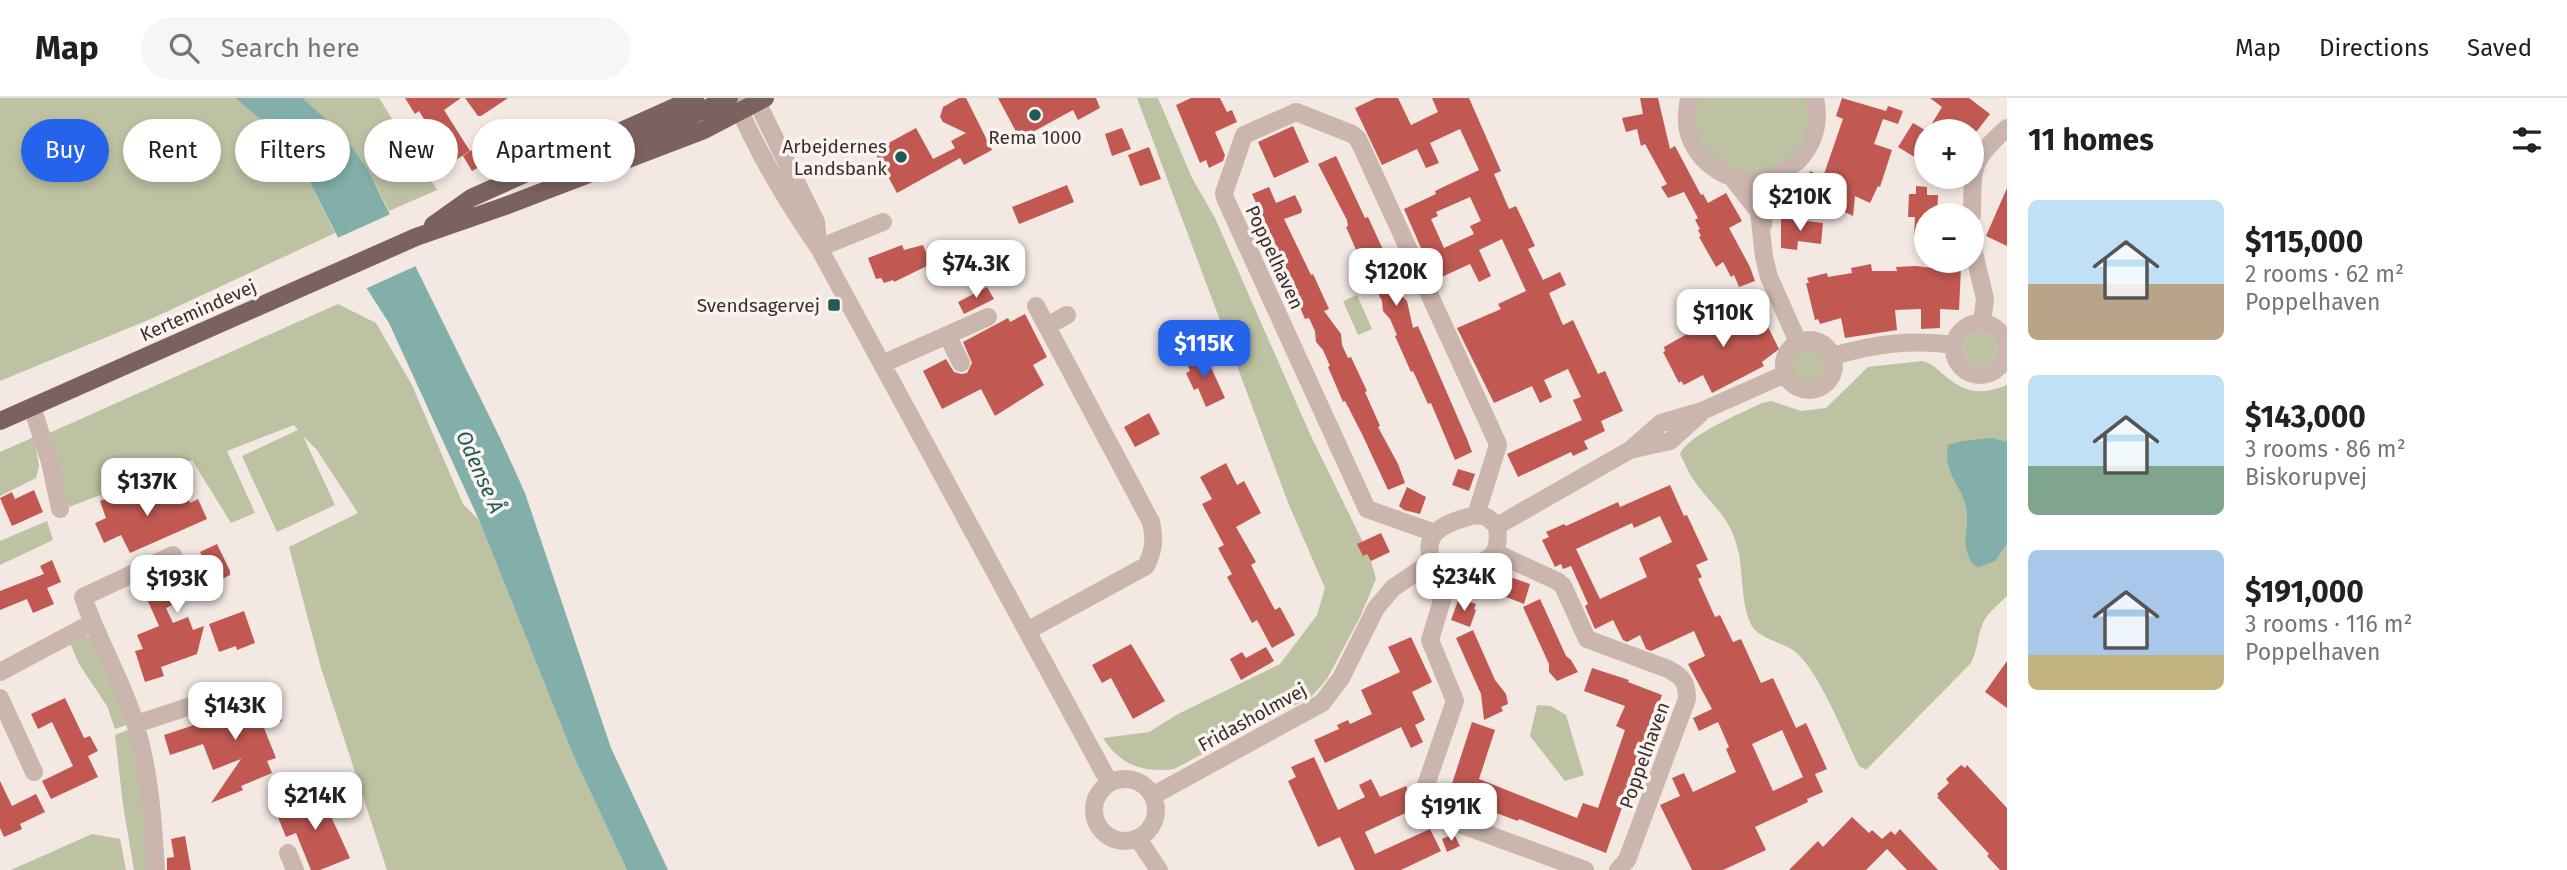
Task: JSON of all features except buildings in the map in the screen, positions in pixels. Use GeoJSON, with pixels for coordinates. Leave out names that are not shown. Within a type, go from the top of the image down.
{"type":"FeatureCollection","features":[{"type":"Feature","properties":{"kind":"main road","name":"Kertemindevej"},"geometry":{"type":"LineString","coordinates":[[413,238],[471,198],[695,98]]}},
{"type":"Feature","properties":{"kind":"main road","name":"Kertemindevej"},"geometry":{"type":"LineString","coordinates":[[0,421],[413,238],[505,206],[590,163],[746,100]]}},
{"type":"Feature","properties":{"kind":"street"},"geometry":{"type":"LineString","coordinates":[[1689,98],[1687,115],[1690,136],[1701,156],[1715,169],[1733,178],[1758,180],[1782,174],[1798,162],[1811,144],[1817,122],[1815,98]]}},
{"type":"Feature","properties":{"kind":"street"},"geometry":{"type":"LineString","coordinates":[[746,100],[816,222],[819,248],[1110,782]]}},
{"type":"Feature","properties":{"kind":"street","name":"Poppelhaven"},"geometry":{"type":"LineString","coordinates":[[1435,533],[1367,509],[1225,198],[1224,193],[1244,135],[1296,112],[1352,134],[1358,139],[1498,445],[1476,514]]}},
{"type":"Feature","properties":{"kind":"street"},"geometry":{"type":"LineString","coordinates":[[1972,203],[1973,171],[1977,159],[2007,128]]}},
{"type":"Feature","properties":{"kind":"street"},"geometry":{"type":"LineString","coordinates":[[1762,235],[1766,204],[1782,174]]}},
{"type":"Feature","properties":{"kind":"street"},"geometry":{"type":"LineString","coordinates":[[1733,178],[1759,212],[1769,277],[1798,342]]}},
{"type":"Feature","properties":{"kind":"street"},"geometry":{"type":"LineString","coordinates":[[819,248],[883,222]]}},
{"type":"Feature","properties":{"kind":"street"},"geometry":{"type":"LineString","coordinates":[[1979,273],[1985,299],[1982,323]]}},
{"type":"Feature","properties":{"kind":"street"},"geometry":{"type":"LineString","coordinates":[[1027,631],[1146,566],[1153,552],[1154,537],[1151,522],[1037,306]]}},
{"type":"Feature","properties":{"kind":"street"},"geometry":{"type":"LineString","coordinates":[[1047,326],[1067,315]]}},
{"type":"Feature","properties":{"kind":"street"},"geometry":{"type":"LineString","coordinates":[[882,364],[988,317]]}},
{"type":"Feature","properties":{"kind":"street"},"geometry":{"type":"LineString","coordinates":[[1982,323],[1997,329],[2006,352],[1999,367],[1976,375],[1962,368],[1954,353],[1954,345],[1956,338],[1967,326],[1982,323]]}},
{"type":"Feature","properties":{"kind":"street"},"geometry":{"type":"LineString","coordinates":[[947,335],[961,363]]}},
{"type":"Feature","properties":{"kind":"street"},"geometry":{"type":"LineString","coordinates":[[1815,340],[1823,343],[1833,356],[1833,374],[1829,382],[1814,390],[1797,387],[1785,374],[1784,359],[1787,352],[1798,342],[1815,340]]}},
{"type":"Feature","properties":{"kind":"street"},"geometry":{"type":"LineString","coordinates":[[1833,356],[1891,342],[1954,345]]}},
{"type":"Feature","properties":{"kind":"street"},"geometry":{"type":"LineString","coordinates":[[1497,526],[1630,450],[1670,441],[1702,411],[1785,374]]}},
{"type":"Feature","properties":{"kind":"street"},"geometry":{"type":"LineString","coordinates":[[32,407],[50,462],[60,509]]}},
{"type":"Feature","properties":{"kind":"street"},"geometry":{"type":"LineString","coordinates":[[1476,514],[1487,517],[1497,526],[1498,539],[1494,552],[1475,566],[1450,575],[1440,571],[1432,562],[1429,544],[1435,533],[1456,521],[1476,514]]}},
{"type":"Feature","properties":{"kind":"street","name":"Poppelhaven"},"geometry":{"type":"LineString","coordinates":[[1494,552],[1557,580],[1563,586],[1587,639],[1668,669],[1680,676],[1686,684],[1687,699],[1628,860],[1618,870]]}},
{"type":"Feature","properties":{"kind":"street"},"geometry":{"type":"LineString","coordinates":[[156,870],[150,788],[136,724],[83,597],[173,555]]}},
{"type":"Feature","properties":{"kind":"street","name":"Fridasholmvej"},"geometry":{"type":"LineString","coordinates":[[1154,795],[1322,703],[1341,678],[1376,608],[1393,588],[1411,573],[1432,562]]}},
{"type":"Feature","properties":{"kind":"street"},"geometry":{"type":"LineString","coordinates":[[1450,575],[1430,640],[1455,701],[1424,798],[1430,811],[1443,818],[1585,870]]}},
{"type":"Feature","properties":{"kind":"street"},"geometry":{"type":"LineString","coordinates":[[0,672],[92,623]]}},
{"type":"Feature","properties":{"kind":"street"},"geometry":{"type":"LineString","coordinates":[[136,724],[224,695]]}},
{"type":"Feature","properties":{"kind":"street"},"geometry":{"type":"LineString","coordinates":[[0,698],[34,772]]}},
{"type":"Feature","properties":{"kind":"street"},"geometry":{"type":"LineString","coordinates":[[1125,778],[1140,782],[1154,795],[1156,817],[1149,831],[1138,839],[1115,840],[1098,827],[1094,803],[1100,791],[1110,782],[1125,778]]}},
{"type":"Feature","properties":{"kind":"street"},"geometry":{"type":"LineString","coordinates":[[1138,839],[1159,870]]}},
{"type":"Feature","properties":{"kind":"street"},"geometry":{"type":"LineString","coordinates":[[288,853],[295,870]]}},
{"type":"Feature","properties":{"kind":"green space"},"geometry":{"type":"Polygon","coordinates":[[[0,98],[235,98],[260,119],[235,119],[235,182],[310,182],[335,233],[153,318],[0,381],[0,98]]]}},
{"type":"Feature","properties":{"kind":"green space"},"geometry":{"type":"Polygon","coordinates":[[[301,98],[379,98],[392,119],[364,119],[364,165],[350,145],[350,119],[325,119],[301,98]]]}},
{"type":"Feature","properties":{"kind":"green space"},"geometry":{"type":"Polygon","coordinates":[[[1137,98],[1158,98],[1192,178],[1215,218],[1310,434],[1370,557],[1376,579],[1360,617],[1327,679],[1311,697],[1174,769],[1163,770],[1142,768],[1125,761],[1103,738],[1149,732],[1178,714],[1280,664],[1317,615],[1325,588],[1289,505],[1137,98]]]}},
{"type":"Feature","properties":{"kind":"green space"},"geometry":{"type":"Polygon","coordinates":[[[1697,98],[1808,98],[1811,108],[1804,145],[1774,171],[1735,173],[1703,149],[1695,131],[1693,111],[1697,98]]]}},
{"type":"Feature","properties":{"kind":"green space"},"geometry":{"type":"Polygon","coordinates":[[[374,182],[432,182],[437,190],[389,211],[374,182]]]}},
{"type":"Feature","properties":{"kind":"green space"},"geometry":{"type":"Polygon","coordinates":[[[1357,295],[1372,329],[1358,335],[1343,301],[1357,295]]]}},
{"type":"Feature","properties":{"kind":"green space"},"geometry":{"type":"Polygon","coordinates":[[[338,304],[376,323],[412,385],[463,504],[479,520],[574,757],[627,870],[387,870],[321,668],[289,547],[358,513],[317,450],[303,436],[335,505],[277,532],[242,456],[298,430],[294,425],[227,451],[255,513],[231,523],[192,460],[69,507],[47,434],[338,304]]]}},
{"type":"Feature","properties":{"kind":"green space"},"geometry":{"type":"Polygon","coordinates":[[[1980,332],[1992,337],[1997,349],[1992,361],[1980,366],[1968,361],[1963,349],[1968,337],[1980,332]]]}},
{"type":"Feature","properties":{"kind":"green space"},"geometry":{"type":"Polygon","coordinates":[[[1809,348],[1821,354],[1827,366],[1821,378],[1809,384],[1797,378],[1791,366],[1797,354],[1809,348]]]}},
{"type":"Feature","properties":{"kind":"green space"},"geometry":{"type":"Polygon","coordinates":[[[1922,361],[1932,365],[1953,382],[1974,391],[2007,385],[2007,596],[1985,619],[1971,663],[1866,770],[1859,766],[1821,687],[1803,660],[1790,648],[1760,634],[1751,624],[1745,606],[1739,554],[1731,530],[1722,514],[1693,479],[1680,454],[1685,446],[1705,432],[1762,403],[1771,401],[1801,411],[1826,408],[1868,367],[1922,361]]]}},
{"type":"Feature","properties":{"kind":"green space"},"geometry":{"type":"Polygon","coordinates":[[[34,437],[39,466],[36,478],[0,496],[0,452],[34,437]]]}},
{"type":"Feature","properties":{"kind":"green space"},"geometry":{"type":"Polygon","coordinates":[[[47,521],[53,540],[0,565],[0,541],[47,521]]]}},
{"type":"Feature","properties":{"kind":"green space"},"geometry":{"type":"Polygon","coordinates":[[[83,636],[93,638],[129,724],[115,729],[107,706],[79,664],[70,643],[83,636]]]}},
{"type":"Feature","properties":{"kind":"green space"},"geometry":{"type":"Polygon","coordinates":[[[1537,705],[1551,706],[1566,715],[1584,775],[1565,781],[1530,736],[1537,705]]]}},
{"type":"Feature","properties":{"kind":"green space"},"geometry":{"type":"Polygon","coordinates":[[[130,729],[139,763],[144,799],[147,870],[134,870],[123,805],[115,735],[130,729]]]}},
{"type":"Feature","properties":{"kind":"green space"},"geometry":{"type":"Polygon","coordinates":[[[92,834],[120,839],[126,870],[11,870],[92,834]]]}},
{"type":"Feature","properties":{"kind":"water"},"geometry":{"type":"Polygon","coordinates":[[[235,98],[302,98],[326,119],[260,119],[235,98]]]}},
{"type":"Feature","properties":{"kind":"water","name":"Odense Å"},"geometry":{"type":"Polygon","coordinates":[[[350,145],[364,164],[364,182],[374,182],[525,493],[611,748],[668,870],[627,870],[574,757],[479,520],[389,323],[353,267],[310,182],[350,182],[350,145]]]}},
{"type":"Feature","properties":{"kind":"water"},"geometry":{"type":"Polygon","coordinates":[[[1992,438],[2007,442],[2007,544],[1995,561],[1979,567],[1973,565],[1966,549],[1966,507],[1950,471],[1948,445],[1992,438]]]}},
{"type":"Feature","properties":{"kind":"pier"},"geometry":{"type":"Polygon","coordinates":[[[393,213],[418,265],[365,289],[335,239],[393,213]]]}},
{"type":"Feature","properties":{"kind":"place","name":"Rema 1000"},"geometry":{"type":"Point","coordinates":[1035,115]}},
{"type":"Feature","properties":{"kind":"place","name":"Arbejdernes Landsbank"},"geometry":{"type":"Point","coordinates":[901,157]}},
{"type":"Feature","properties":{"kind":"place","name":"Svendsagervej"},"geometry":{"type":"Point","coordinates":[834,305]}}]}
